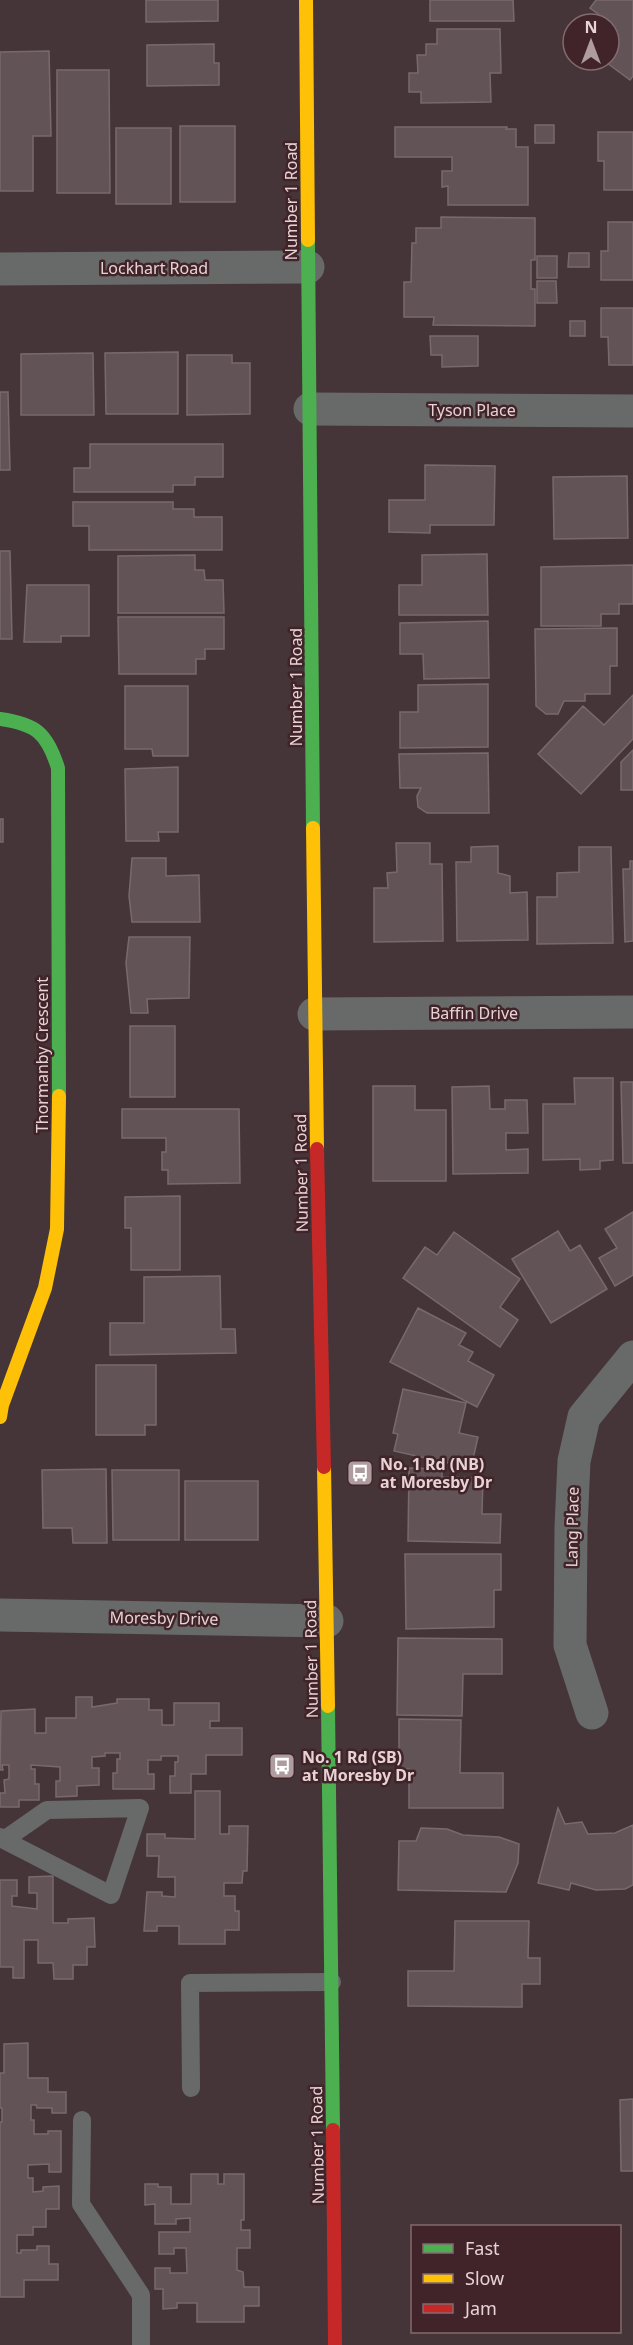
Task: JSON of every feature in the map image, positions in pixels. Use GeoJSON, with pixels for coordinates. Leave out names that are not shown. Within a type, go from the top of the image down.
{"type":"FeatureCollection","features":[{"type":"Feature","properties":{"kind":"main road","name":"Number 1 Road"},"geometry":{"type":"LineString","coordinates":[[306,0],[314,1014],[327,1621],[336,2345]]}},
{"type":"Feature","properties":{"kind":"main road","name":"Thormanby Crescent"},"geometry":{"type":"LineString","coordinates":[[0,720],[29,725],[44,734],[52,747],[58,768],[59,1186],[57,1229],[45,1288],[2,1405],[0,1417]]}},
{"type":"Feature","properties":{"kind":"street","name":"Lockhart Road"},"geometry":{"type":"LineString","coordinates":[[0,269],[308,267]]}},
{"type":"Feature","properties":{"kind":"street","name":"Tyson Place"},"geometry":{"type":"LineString","coordinates":[[310,409],[633,411]]}},
{"type":"Feature","properties":{"kind":"street","name":"Baffin Drive"},"geometry":{"type":"LineString","coordinates":[[314,1014],[633,1012]]}},
{"type":"Feature","properties":{"kind":"street","name":"Lang Place"},"geometry":{"type":"LineString","coordinates":[[592,1713],[570,1645],[574,1461],[584,1417],[633,1357]]}},
{"type":"Feature","properties":{"kind":"street","name":"Moresby Drive"},"geometry":{"type":"LineString","coordinates":[[0,1615],[327,1621]]}},
{"type":"Feature","properties":{"kind":"lane"},"geometry":{"type":"LineString","coordinates":[[140,1808],[111,1895],[2,1838],[47,1810],[140,1808]]}},
{"type":"Feature","properties":{"kind":"lane"},"geometry":{"type":"LineString","coordinates":[[191,2088],[190,1983],[332,1982]]}},
{"type":"Feature","properties":{"kind":"lane"},"geometry":{"type":"LineString","coordinates":[[82,2120],[81,2204],[141,2295],[141,2345]]}},
{"type":"Feature","properties":{"kind":"building"},"geometry":{"type":"Polygon","coordinates":[[[146,0],[218,0],[218,21],[146,22],[146,0]]]}},
{"type":"Feature","properties":{"kind":"building"},"geometry":{"type":"Polygon","coordinates":[[[430,0],[513,0],[514,21],[430,21],[430,0]]]}},
{"type":"Feature","properties":{"kind":"building"},"geometry":{"type":"Polygon","coordinates":[[[596,0],[633,0],[633,76],[630,80],[619,72],[621,12],[595,12],[590,8],[596,0]]]}},
{"type":"Feature","properties":{"kind":"building"},"geometry":{"type":"Polygon","coordinates":[[[437,29],[500,29],[501,73],[490,73],[491,102],[421,103],[421,92],[409,92],[409,73],[418,73],[417,55],[426,55],[426,44],[437,44],[437,29]]]}},
{"type":"Feature","properties":{"kind":"building"},"geometry":{"type":"Polygon","coordinates":[[[214,44],[214,63],[219,63],[219,85],[147,86],[147,45],[214,44]]]}},
{"type":"Feature","properties":{"kind":"building"},"geometry":{"type":"Polygon","coordinates":[[[49,51],[51,136],[33,136],[33,191],[0,191],[0,52],[49,51]]]}},
{"type":"Feature","properties":{"kind":"building"},"geometry":{"type":"Polygon","coordinates":[[[57,70],[109,70],[110,193],[57,193],[57,70]]]}},
{"type":"Feature","properties":{"kind":"building"},"geometry":{"type":"Polygon","coordinates":[[[535,125],[554,125],[554,143],[535,143],[535,125]]]}},
{"type":"Feature","properties":{"kind":"building"},"geometry":{"type":"Polygon","coordinates":[[[180,126],[235,126],[235,202],[180,202],[180,126]]]}},
{"type":"Feature","properties":{"kind":"building"},"geometry":{"type":"Polygon","coordinates":[[[395,127],[507,127],[506,129],[516,129],[516,147],[528,147],[528,205],[448,205],[448,186],[442,187],[442,171],[452,171],[452,157],[395,157],[395,127]]]}},
{"type":"Feature","properties":{"kind":"building"},"geometry":{"type":"Polygon","coordinates":[[[116,128],[171,128],[171,204],[116,204],[116,128]]]}},
{"type":"Feature","properties":{"kind":"building"},"geometry":{"type":"Polygon","coordinates":[[[598,132],[633,132],[633,190],[604,190],[604,161],[598,161],[598,132]]]}},
{"type":"Feature","properties":{"kind":"building"},"geometry":{"type":"Polygon","coordinates":[[[441,217],[535,218],[535,260],[531,260],[531,289],[535,289],[535,326],[433,325],[434,317],[404,317],[404,282],[411,282],[412,243],[416,243],[416,228],[441,228],[441,217]]]}},
{"type":"Feature","properties":{"kind":"building"},"geometry":{"type":"Polygon","coordinates":[[[608,222],[633,222],[633,280],[601,280],[601,251],[608,251],[608,222]]]}},
{"type":"Feature","properties":{"kind":"building"},"geometry":{"type":"Polygon","coordinates":[[[569,253],[589,253],[589,267],[568,267],[569,253]]]}},
{"type":"Feature","properties":{"kind":"building"},"geometry":{"type":"Polygon","coordinates":[[[537,256],[557,256],[557,278],[537,278],[537,256]]]}},
{"type":"Feature","properties":{"kind":"building"},"geometry":{"type":"Polygon","coordinates":[[[537,281],[556,281],[557,303],[537,303],[537,281]]]}},
{"type":"Feature","properties":{"kind":"building"},"geometry":{"type":"Polygon","coordinates":[[[601,308],[633,308],[633,365],[609,365],[608,337],[601,337],[601,308]]]}},
{"type":"Feature","properties":{"kind":"building"},"geometry":{"type":"Polygon","coordinates":[[[570,321],[585,321],[585,336],[570,336],[570,321]]]}},
{"type":"Feature","properties":{"kind":"building"},"geometry":{"type":"Polygon","coordinates":[[[430,336],[478,336],[478,366],[442,367],[442,355],[431,355],[430,336]]]}},
{"type":"Feature","properties":{"kind":"building"},"geometry":{"type":"Polygon","coordinates":[[[178,352],[178,414],[106,414],[105,353],[178,352]]]}},
{"type":"Feature","properties":{"kind":"building"},"geometry":{"type":"Polygon","coordinates":[[[93,353],[94,415],[21,415],[21,354],[93,353]]]}},
{"type":"Feature","properties":{"kind":"building"},"geometry":{"type":"Polygon","coordinates":[[[187,355],[232,355],[232,363],[250,363],[250,414],[187,415],[187,355]]]}},
{"type":"Feature","properties":{"kind":"building"},"geometry":{"type":"Polygon","coordinates":[[[0,392],[8,392],[10,470],[0,470],[0,392]]]}},
{"type":"Feature","properties":{"kind":"building"},"geometry":{"type":"Polygon","coordinates":[[[90,444],[223,444],[223,477],[195,477],[195,485],[173,485],[173,492],[74,492],[74,468],[90,468],[90,444]]]}},
{"type":"Feature","properties":{"kind":"building"},"geometry":{"type":"Polygon","coordinates":[[[425,465],[495,466],[494,525],[430,525],[430,533],[389,532],[389,500],[425,500],[425,465]]]}},
{"type":"Feature","properties":{"kind":"building"},"geometry":{"type":"Polygon","coordinates":[[[627,476],[628,538],[554,539],[553,477],[627,476]]]}},
{"type":"Feature","properties":{"kind":"building"},"geometry":{"type":"Polygon","coordinates":[[[73,502],[173,502],[173,509],[194,509],[194,517],[222,517],[222,550],[89,550],[89,526],[73,526],[73,502]]]}},
{"type":"Feature","properties":{"kind":"building"},"geometry":{"type":"Polygon","coordinates":[[[0,551],[10,551],[12,639],[0,639],[0,551]]]}},
{"type":"Feature","properties":{"kind":"building"},"geometry":{"type":"Polygon","coordinates":[[[487,554],[488,615],[399,615],[399,585],[422,585],[422,555],[487,554]]]}},
{"type":"Feature","properties":{"kind":"building"},"geometry":{"type":"Polygon","coordinates":[[[195,555],[195,570],[204,570],[205,580],[223,580],[224,613],[118,613],[118,556],[195,555]]]}},
{"type":"Feature","properties":{"kind":"building"},"geometry":{"type":"Polygon","coordinates":[[[633,565],[633,604],[619,604],[619,614],[601,614],[601,626],[541,626],[541,567],[633,565]]]}},
{"type":"Feature","properties":{"kind":"building"},"geometry":{"type":"Polygon","coordinates":[[[27,585],[89,585],[89,636],[61,636],[61,642],[24,642],[27,585]]]}},
{"type":"Feature","properties":{"kind":"building"},"geometry":{"type":"Polygon","coordinates":[[[118,617],[224,617],[224,649],[205,649],[205,659],[196,659],[196,674],[119,674],[118,617]]]}},
{"type":"Feature","properties":{"kind":"building"},"geometry":{"type":"Polygon","coordinates":[[[488,621],[489,678],[424,679],[423,654],[400,654],[400,623],[488,621]]]}},
{"type":"Feature","properties":{"kind":"building"},"geometry":{"type":"Polygon","coordinates":[[[617,628],[617,666],[610,666],[610,694],[585,694],[585,701],[564,701],[558,714],[546,714],[536,706],[535,629],[617,628]]]}},
{"type":"Feature","properties":{"kind":"building"},"geometry":{"type":"Polygon","coordinates":[[[488,684],[488,747],[400,748],[400,712],[418,712],[418,685],[488,684]]]}},
{"type":"Feature","properties":{"kind":"building"},"geometry":{"type":"Polygon","coordinates":[[[125,686],[188,686],[188,756],[153,756],[152,749],[125,749],[125,686]]]}},
{"type":"Feature","properties":{"kind":"building"},"geometry":{"type":"Polygon","coordinates":[[[633,695],[633,739],[581,794],[538,754],[583,706],[604,725],[633,695]]]}},
{"type":"Feature","properties":{"kind":"building"},"geometry":{"type":"Polygon","coordinates":[[[633,750],[633,790],[621,790],[621,762],[633,750]]]}},
{"type":"Feature","properties":{"kind":"building"},"geometry":{"type":"Polygon","coordinates":[[[488,753],[489,813],[427,813],[418,807],[417,796],[421,788],[400,788],[399,754],[488,753]]]}},
{"type":"Feature","properties":{"kind":"building"},"geometry":{"type":"Polygon","coordinates":[[[178,767],[178,832],[158,832],[159,841],[126,841],[125,769],[178,767]]]}},
{"type":"Feature","properties":{"kind":"building"},"geometry":{"type":"Polygon","coordinates":[[[0,819],[3,819],[3,842],[0,842],[0,819]]]}},
{"type":"Feature","properties":{"kind":"building"},"geometry":{"type":"Polygon","coordinates":[[[396,843],[430,843],[430,864],[442,864],[443,941],[374,942],[374,888],[388,888],[387,873],[397,872],[396,843]]]}},
{"type":"Feature","properties":{"kind":"building"},"geometry":{"type":"Polygon","coordinates":[[[498,846],[498,873],[510,876],[510,893],[527,892],[528,940],[457,941],[456,862],[471,862],[471,847],[498,846]]]}},
{"type":"Feature","properties":{"kind":"building"},"geometry":{"type":"Polygon","coordinates":[[[579,847],[611,847],[613,943],[537,944],[537,897],[557,897],[557,873],[579,872],[579,847]]]}},
{"type":"Feature","properties":{"kind":"building"},"geometry":{"type":"Polygon","coordinates":[[[132,858],[166,858],[166,876],[199,875],[200,922],[132,922],[129,896],[132,858]]]}},
{"type":"Feature","properties":{"kind":"building"},"geometry":{"type":"Polygon","coordinates":[[[630,861],[633,861],[633,941],[625,942],[623,869],[630,869],[630,861]]]}},
{"type":"Feature","properties":{"kind":"building"},"geometry":{"type":"Polygon","coordinates":[[[129,937],[190,937],[189,998],[147,999],[148,1013],[131,1013],[126,963],[129,937]]]}},
{"type":"Feature","properties":{"kind":"building"},"geometry":{"type":"Polygon","coordinates":[[[130,1026],[175,1026],[175,1097],[130,1097],[130,1026]]]}},
{"type":"Feature","properties":{"kind":"building"},"geometry":{"type":"Polygon","coordinates":[[[574,1078],[613,1078],[613,1160],[600,1161],[600,1169],[580,1170],[580,1159],[543,1160],[543,1104],[575,1104],[574,1078]]]}},
{"type":"Feature","properties":{"kind":"building"},"geometry":{"type":"Polygon","coordinates":[[[621,1082],[633,1082],[633,1163],[623,1163],[621,1082]]]}},
{"type":"Feature","properties":{"kind":"building"},"geometry":{"type":"Polygon","coordinates":[[[373,1086],[415,1086],[415,1110],[446,1110],[446,1181],[373,1181],[373,1086]]]}},
{"type":"Feature","properties":{"kind":"building"},"geometry":{"type":"Polygon","coordinates":[[[489,1086],[490,1109],[505,1109],[505,1100],[527,1100],[528,1133],[506,1133],[506,1150],[528,1149],[528,1173],[453,1174],[452,1087],[489,1086]]]}},
{"type":"Feature","properties":{"kind":"building"},"geometry":{"type":"Polygon","coordinates":[[[122,1109],[239,1109],[240,1183],[168,1184],[168,1170],[162,1170],[162,1152],[166,1152],[166,1138],[122,1138],[122,1109]]]}},
{"type":"Feature","properties":{"kind":"building"},"geometry":{"type":"Polygon","coordinates":[[[180,1196],[180,1270],[131,1270],[131,1228],[125,1228],[125,1197],[180,1196]]]}},
{"type":"Feature","properties":{"kind":"building"},"geometry":{"type":"Polygon","coordinates":[[[633,1212],[633,1275],[615,1286],[599,1258],[617,1248],[605,1229],[633,1212]]]}},
{"type":"Feature","properties":{"kind":"building"},"geometry":{"type":"Polygon","coordinates":[[[558,1231],[570,1251],[580,1245],[607,1289],[551,1323],[512,1259],[558,1231]]]}},
{"type":"Feature","properties":{"kind":"building"},"geometry":{"type":"Polygon","coordinates":[[[454,1232],[520,1279],[500,1307],[518,1320],[500,1347],[403,1278],[425,1247],[437,1255],[454,1232]]]}},
{"type":"Feature","properties":{"kind":"building"},"geometry":{"type":"Polygon","coordinates":[[[220,1276],[221,1329],[235,1329],[236,1353],[110,1355],[110,1323],[144,1323],[144,1277],[220,1276]]]}},
{"type":"Feature","properties":{"kind":"building"},"geometry":{"type":"Polygon","coordinates":[[[418,1308],[466,1333],[459,1345],[473,1352],[468,1361],[494,1375],[477,1407],[390,1362],[418,1308]]]}},
{"type":"Feature","properties":{"kind":"building"},"geometry":{"type":"Polygon","coordinates":[[[96,1365],[156,1365],[156,1425],[145,1425],[145,1435],[96,1435],[96,1365]]]}},
{"type":"Feature","properties":{"kind":"building"},"geometry":{"type":"Polygon","coordinates":[[[403,1389],[466,1403],[459,1433],[478,1437],[471,1468],[394,1451],[398,1434],[393,1433],[403,1389]]]}},
{"type":"Feature","properties":{"kind":"building"},"geometry":{"type":"Polygon","coordinates":[[[409,1468],[442,1469],[442,1477],[483,1478],[482,1514],[501,1514],[500,1543],[408,1541],[409,1468]]]}},
{"type":"Feature","properties":{"kind":"building"},"geometry":{"type":"Polygon","coordinates":[[[106,1469],[107,1543],[73,1543],[72,1528],[43,1528],[42,1470],[106,1469]]]}},
{"type":"Feature","properties":{"kind":"building"},"geometry":{"type":"Polygon","coordinates":[[[112,1470],[179,1470],[179,1540],[113,1540],[112,1470]]]}},
{"type":"Feature","properties":{"kind":"building"},"geometry":{"type":"Polygon","coordinates":[[[185,1481],[258,1481],[258,1540],[185,1540],[185,1481]]]}},
{"type":"Feature","properties":{"kind":"building"},"geometry":{"type":"Polygon","coordinates":[[[405,1554],[501,1554],[501,1590],[494,1590],[494,1627],[406,1629],[405,1554]]]}},
{"type":"Feature","properties":{"kind":"building"},"geometry":{"type":"Polygon","coordinates":[[[398,1638],[502,1639],[502,1674],[463,1674],[462,1716],[397,1715],[398,1638]]]}},
{"type":"Feature","properties":{"kind":"building"},"geometry":{"type":"Polygon","coordinates":[[[76,1697],[92,1697],[92,1707],[117,1703],[117,1699],[149,1699],[149,1710],[162,1710],[162,1725],[174,1725],[174,1703],[219,1703],[219,1721],[210,1721],[210,1728],[242,1728],[242,1755],[206,1755],[206,1774],[191,1774],[191,1793],[170,1793],[170,1776],[175,1776],[175,1762],[178,1762],[178,1756],[161,1756],[161,1760],[148,1760],[148,1774],[154,1774],[154,1789],[113,1789],[113,1773],[117,1773],[117,1759],[120,1759],[120,1753],[105,1753],[105,1756],[92,1757],[92,1768],[99,1768],[99,1785],[77,1786],[77,1796],[56,1797],[56,1781],[60,1781],[60,1767],[31,1765],[31,1769],[35,1769],[35,1784],[39,1784],[39,1800],[19,1800],[19,1807],[0,1807],[0,1793],[5,1793],[4,1780],[9,1779],[9,1765],[2,1765],[3,1770],[0,1770],[1,1711],[35,1709],[35,1733],[46,1733],[46,1718],[76,1718],[76,1697]]]}},
{"type":"Feature","properties":{"kind":"building"},"geometry":{"type":"Polygon","coordinates":[[[399,1719],[461,1720],[460,1773],[503,1773],[503,1808],[409,1808],[409,1769],[399,1769],[399,1719]]]}},
{"type":"Feature","properties":{"kind":"building"},"geometry":{"type":"Polygon","coordinates":[[[195,1791],[220,1791],[220,1834],[229,1834],[229,1826],[248,1826],[247,1871],[243,1871],[242,1883],[224,1883],[224,1896],[235,1896],[235,1911],[239,1911],[239,1930],[225,1930],[225,1944],[179,1944],[179,1926],[157,1926],[157,1931],[144,1931],[147,1892],[162,1892],[162,1896],[175,1897],[175,1877],[158,1877],[159,1856],[147,1856],[147,1834],[165,1834],[165,1838],[195,1839],[195,1791]]]}},
{"type":"Feature","properties":{"kind":"building"},"geometry":{"type":"Polygon","coordinates":[[[558,1808],[565,1824],[582,1822],[588,1834],[615,1833],[633,1825],[633,1885],[625,1889],[596,1890],[571,1883],[569,1890],[538,1883],[558,1808]]]}},
{"type":"Feature","properties":{"kind":"building"},"geometry":{"type":"Polygon","coordinates":[[[421,1828],[447,1829],[463,1835],[499,1837],[519,1844],[518,1863],[506,1892],[398,1890],[399,1841],[416,1841],[421,1828]]]}},
{"type":"Feature","properties":{"kind":"building"},"geometry":{"type":"Polygon","coordinates":[[[53,1876],[53,1923],[68,1923],[68,1919],[94,1918],[95,1947],[87,1947],[87,1965],[73,1965],[73,1979],[54,1979],[53,1963],[38,1963],[38,1940],[24,1940],[24,1978],[13,1978],[13,1967],[0,1967],[0,1880],[17,1880],[17,1896],[12,1896],[12,1906],[37,1909],[37,1893],[29,1893],[29,1877],[53,1876]]]}},
{"type":"Feature","properties":{"kind":"building"},"geometry":{"type":"Polygon","coordinates":[[[455,1921],[529,1921],[528,1958],[540,1958],[540,1984],[522,1984],[522,2007],[408,2006],[408,1971],[454,1971],[455,1921]]]}},
{"type":"Feature","properties":{"kind":"building"},"geometry":{"type":"Polygon","coordinates":[[[28,2043],[28,2078],[48,2078],[48,2092],[66,2092],[66,2113],[52,2113],[52,2108],[37,2108],[36,2105],[31,2105],[34,2134],[61,2131],[61,2172],[49,2172],[49,2164],[28,2165],[28,2178],[33,2178],[33,2192],[43,2191],[43,2187],[59,2186],[59,2209],[46,2209],[46,2227],[33,2227],[33,2235],[17,2235],[17,2253],[21,2253],[21,2250],[37,2250],[37,2246],[49,2246],[49,2264],[58,2264],[58,2280],[24,2280],[24,2297],[0,2297],[0,2122],[2,2122],[2,2108],[0,2108],[0,2073],[4,2073],[4,2044],[28,2043]]]}},
{"type":"Feature","properties":{"kind":"building"},"geometry":{"type":"Polygon","coordinates":[[[633,2099],[633,2171],[621,2171],[620,2100],[633,2099]]]}},
{"type":"Feature","properties":{"kind":"building"},"geometry":{"type":"Polygon","coordinates":[[[191,2174],[218,2174],[218,2184],[224,2184],[224,2174],[244,2174],[244,2220],[241,2220],[241,2230],[250,2230],[250,2248],[237,2248],[237,2270],[243,2272],[244,2287],[259,2287],[259,2306],[244,2306],[244,2322],[197,2322],[197,2303],[177,2303],[177,2308],[163,2309],[163,2289],[155,2289],[155,2268],[170,2268],[170,2273],[187,2273],[186,2248],[174,2248],[174,2254],[159,2254],[159,2232],[190,2232],[190,2218],[176,2219],[176,2224],[155,2224],[155,2204],[145,2205],[145,2184],[171,2187],[171,2204],[191,2204],[191,2174]]]}},
{"type":"Feature","properties":{"kind":"traffic: fast"},"geometry":{"type":"LineString","coordinates":[[308,240],[313,828]]}},
{"type":"Feature","properties":{"kind":"traffic: fast"},"geometry":{"type":"LineString","coordinates":[[0,719],[23,724],[38,732],[49,746],[58,768],[59,1096]]}},
{"type":"Feature","properties":{"kind":"traffic: fast"},"geometry":{"type":"LineString","coordinates":[[328,1706],[333,2130]]}},
{"type":"Feature","properties":{"kind":"traffic: slow"},"geometry":{"type":"LineString","coordinates":[[306,0],[308,240]]}},
{"type":"Feature","properties":{"kind":"traffic: slow"},"geometry":{"type":"LineString","coordinates":[[313,828],[317,1149]]}},
{"type":"Feature","properties":{"kind":"traffic: slow"},"geometry":{"type":"LineString","coordinates":[[0,1417],[2,1405],[45,1288],[57,1229],[59,1096]]}},
{"type":"Feature","properties":{"kind":"traffic: slow"},"geometry":{"type":"LineString","coordinates":[[324,1467],[328,1706]]}},
{"type":"Feature","properties":{"kind":"traffic: jam"},"geometry":{"type":"LineString","coordinates":[[317,1149],[324,1467]]}},
{"type":"Feature","properties":{"kind":"traffic: jam"},"geometry":{"type":"LineString","coordinates":[[333,2130],[335,2345]]}},
{"type":"Feature","properties":{"kind":"place","name":"No. 1 Rd (NB) at Moresby Dr"},"geometry":{"type":"Point","coordinates":[360,1473]}},
{"type":"Feature","properties":{"kind":"place","name":"No. 1 Rd (SB) at Moresby Dr"},"geometry":{"type":"Point","coordinates":[282,1766]}}]}
